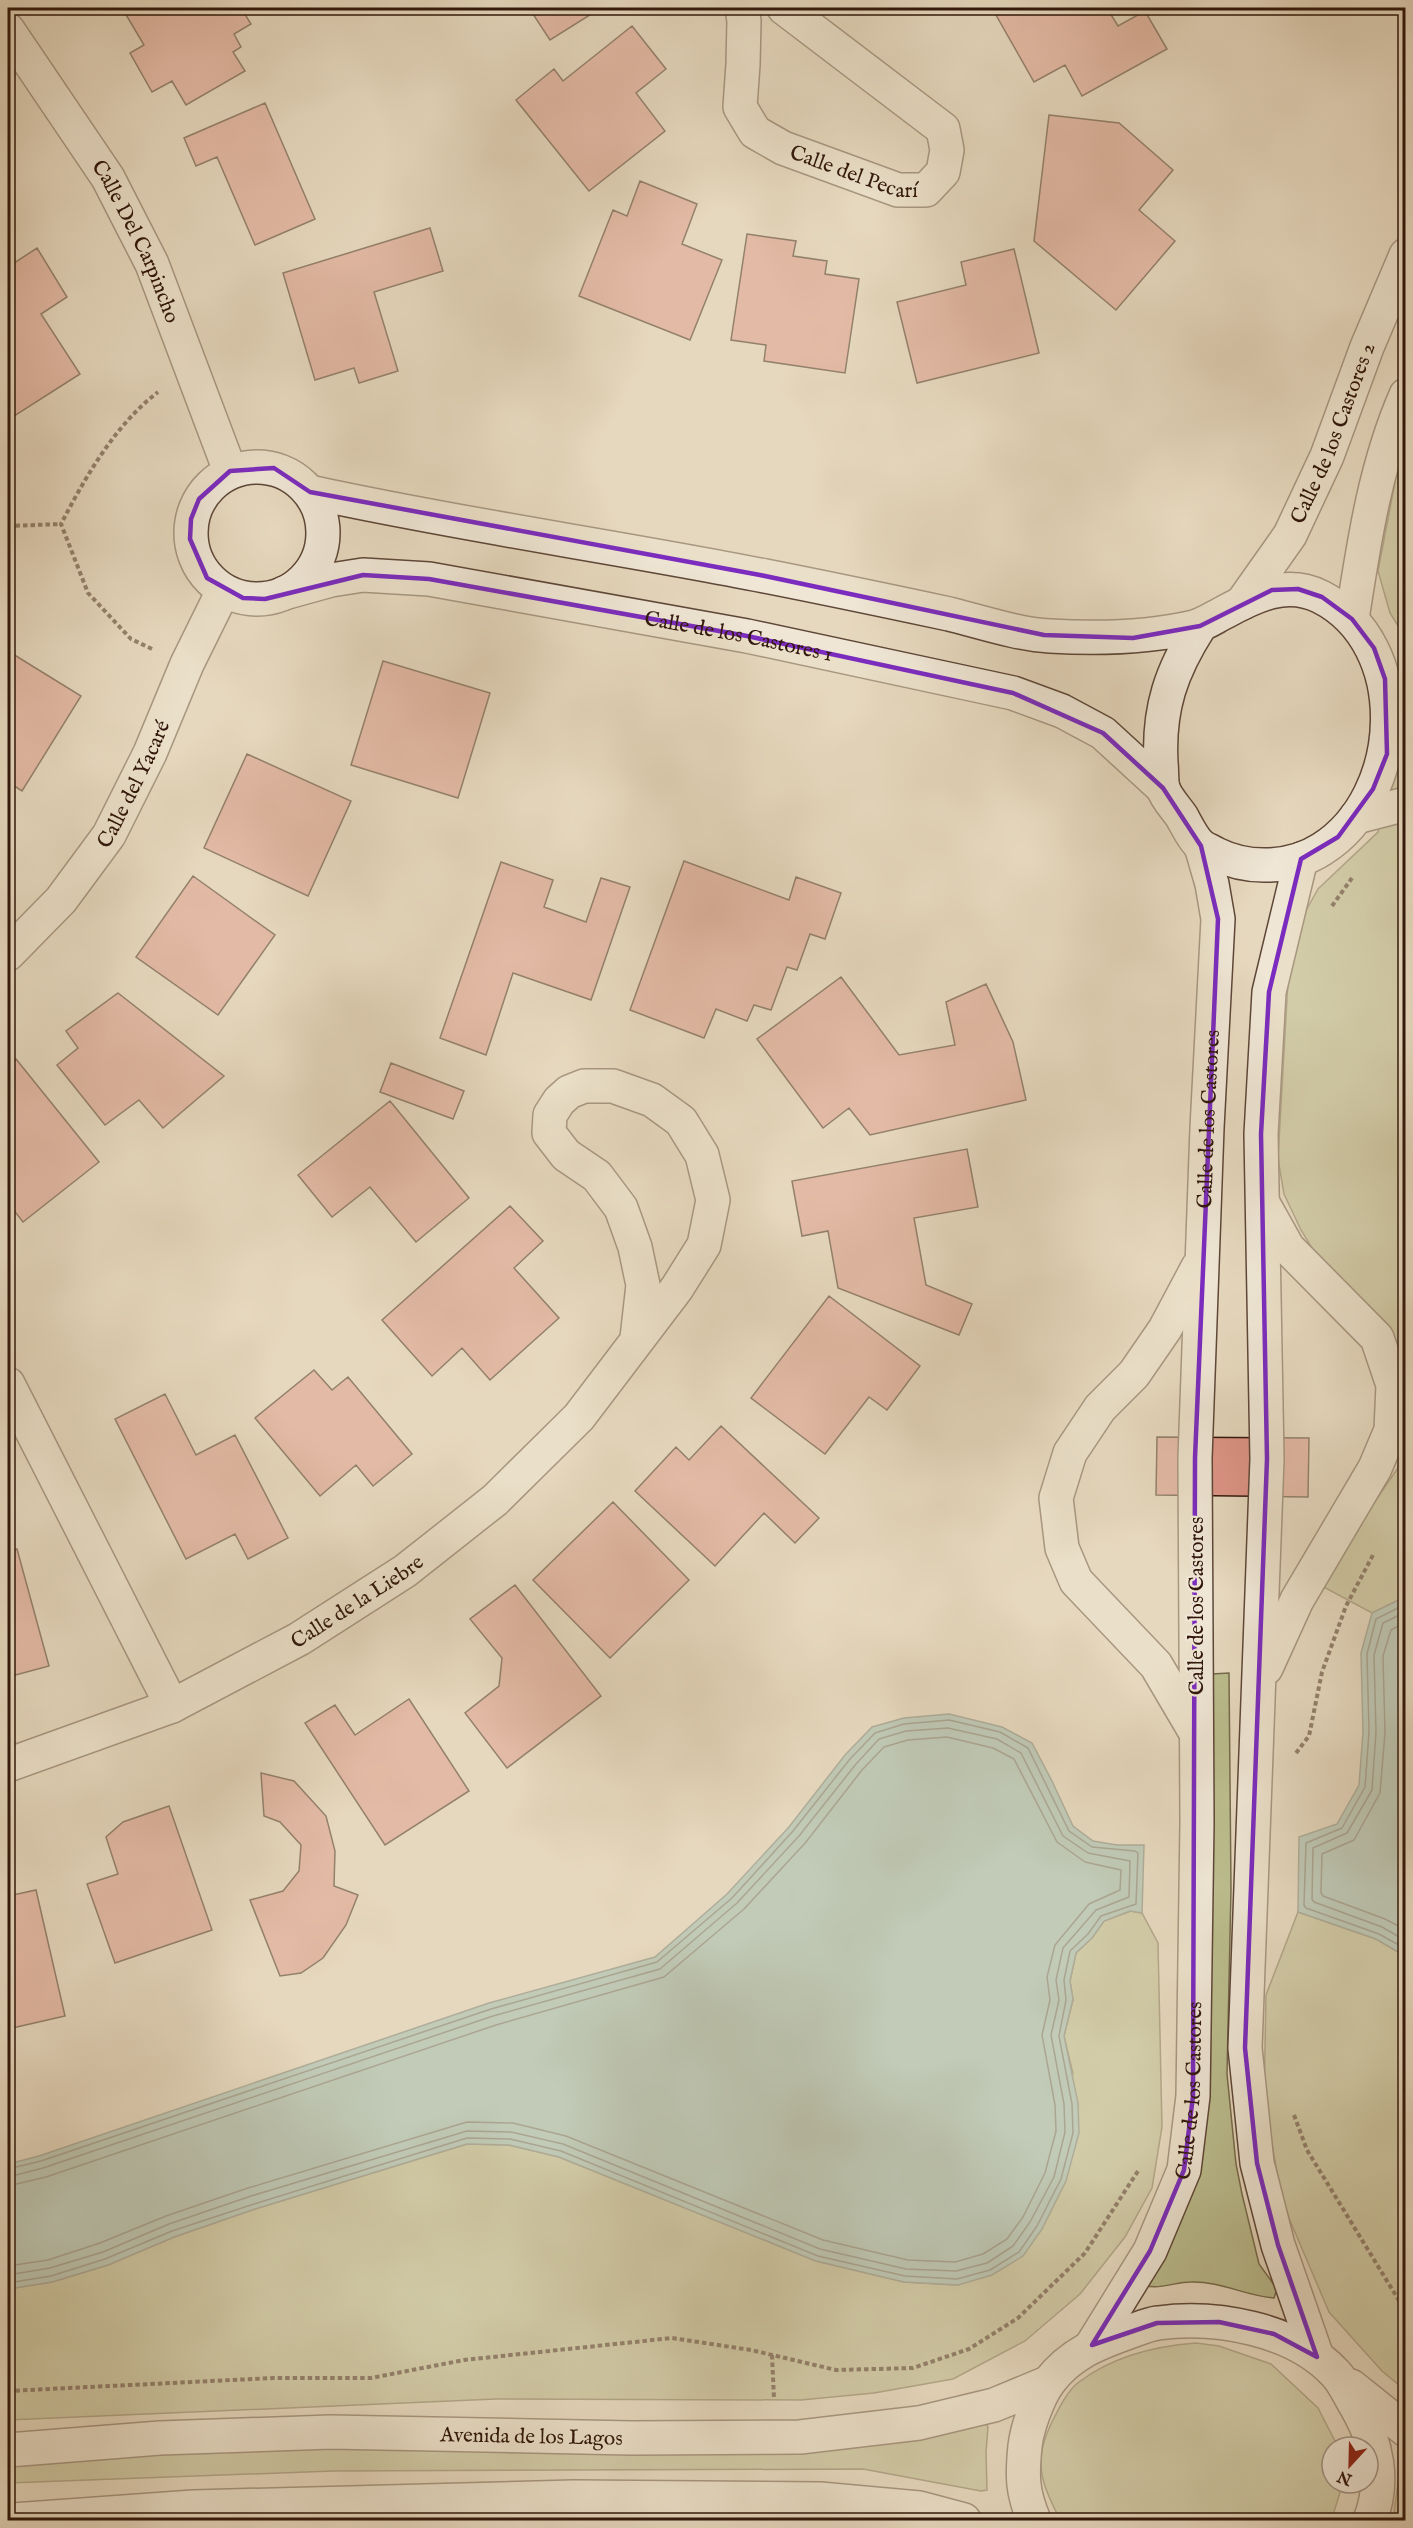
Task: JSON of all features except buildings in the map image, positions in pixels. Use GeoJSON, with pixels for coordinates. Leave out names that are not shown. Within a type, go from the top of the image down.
{"type":"FeatureCollection","features":[{"type":"Feature","properties":{"kind":"street","name":"Calle del Pecarí"},"geometry":{"type":"LineString","coordinates":[[742,8],[744,53],[740,107],[755,132],[783,148],[898,190],[926,190],[943,172],[947,150],[943,129],[784,8]]}},
{"type":"Feature","properties":{"kind":"street","name":"Calle Del Carpincho"},"geometry":{"type":"LineString","coordinates":[[8,30],[108,178],[152,264],[189,368],[230,471]]}},
{"type":"Feature","properties":{"kind":"street","name":"Calle de los Castores 2"},"geometry":{"type":"LineString","coordinates":[[1242,603],[1290,535],[1318,476],[1367,346],[1406,255]]}},
{"type":"Feature","properties":{"kind":"street"},"geometry":{"type":"LineString","coordinates":[[1352,619],[1369,514],[1386,447],[1406,395]]}},
{"type":"Feature","properties":{"kind":"street"},"geometry":{"type":"LineString","coordinates":[[251,466],[274,468],[294,477],[310,492],[320,510],[323,530],[321,549],[314,567],[301,583],[285,593],[265,599],[243,598],[224,591],[207,578],[195,560],[190,539],[191,519],[199,499],[212,483],[230,471],[251,466]]}},
{"type":"Feature","properties":{"kind":"street"},"geometry":{"type":"LineString","coordinates":[[310,492],[380,507],[760,575],[1044,636],[1133,638],[1200,626],[1272,590],[1298,589],[1322,597],[1352,619],[1374,648],[1395,686],[1387,754],[1373,789],[1356,817],[1338,837],[1321,850],[1301,859],[1269,866],[1233,862],[1201,846]]}},
{"type":"Feature","properties":{"kind":"street","name":"Calle de los Castores 1"},"geometry":{"type":"LineString","coordinates":[[285,593],[363,574],[429,579],[747,636],[1013,693],[1062,711],[1103,733],[1163,788],[1201,846]]}},
{"type":"Feature","properties":{"kind":"street","name":"Calle del Yacaré"},"geometry":{"type":"LineString","coordinates":[[8,954],[61,900],[109,835],[150,753],[187,663],[224,591]]}},
{"type":"Feature","properties":{"kind":"street"},"geometry":{"type":"LineString","coordinates":[[1163,788],[1160,735],[1168,686],[1180,657],[1200,626]]}},
{"type":"Feature","properties":{"kind":"street"},"geometry":{"type":"LineString","coordinates":[[1356,817],[1406,804]]}},
{"type":"Feature","properties":{"kind":"street","name":"Calle de los Castores"},"geometry":{"type":"LineString","coordinates":[[1092,2345],[1150,2251],[1184,2170],[1193,2096],[1197,1734],[1195,1458],[1218,919],[1212,884],[1201,846]]}},
{"type":"Feature","properties":{"kind":"street"},"geometry":{"type":"LineString","coordinates":[[1301,859],[1269,992],[1261,1134],[1268,1459],[1245,2048],[1257,2163],[1278,2245],[1327,2366],[1364,2421],[1379,2467],[1375,2506],[1370,2520]]}},
{"type":"Feature","properties":{"kind":"street","name":"Calle de la Liebre"},"geometry":{"type":"LineString","coordinates":[[8,1765],[172,1706],[299,1639],[405,1570],[495,1500],[579,1417],[677,1288],[704,1245],[713,1200],[702,1155],[681,1122],[652,1100],[613,1086],[584,1086],[569,1092],[559,1101],[550,1115],[549,1133],[566,1155],[597,1176],[621,1208],[635,1247],[643,1285],[638,1338]]}},
{"type":"Feature","properties":{"kind":"street"},"geometry":{"type":"LineString","coordinates":[[1258,1683],[1297,1600],[1375,1468],[1391,1430],[1393,1385],[1377,1338],[1288,1248],[1262,1203]]}},
{"type":"Feature","properties":{"kind":"street"},"geometry":{"type":"LineString","coordinates":[[1197,1734],[1156,1665],[1076,1581],[1062,1548],[1056,1498],[1071,1453],[1100,1408],[1134,1374],[1165,1329],[1202,1260]]}},
{"type":"Feature","properties":{"kind":"street"},"geometry":{"type":"LineString","coordinates":[[8,1384],[172,1706]]}},
{"type":"Feature","properties":{"kind":"street"},"geometry":{"type":"LineString","coordinates":[[1034,2520],[1025,2498],[1022,2473],[1027,2430],[1047,2383],[1070,2360],[1092,2345],[1157,2323],[1219,2322],[1274,2334],[1327,2366],[1406,2430]]}},
{"type":"Feature","properties":{"kind":"street","name":"Avenida de los Lagos"},"geometry":{"type":"LineString","coordinates":[[8,2450],[160,2438],[331,2432],[632,2438],[800,2437],[918,2423],[994,2405],[1047,2383]]}},
{"type":"Feature","properties":{"kind":"street"},"geometry":{"type":"LineString","coordinates":[[13,2520],[193,2507],[573,2497],[820,2499],[919,2508],[964,2520]]}},
{"type":"Feature","properties":{"kind":"street"},"geometry":{"type":"LineString","coordinates":[[573,2497],[676,2520]]}},
{"type":"Feature","properties":{"kind":"path"},"geometry":{"type":"LineString","coordinates":[[187,663],[131,639],[87,593],[61,524],[86,477],[137,408],[189,368]]}},
{"type":"Feature","properties":{"kind":"path"},"geometry":{"type":"LineString","coordinates":[[8,526],[61,524]]}},
{"type":"Feature","properties":{"kind":"path"},"geometry":{"type":"LineString","coordinates":[[1327,913],[1357,871]]}},
{"type":"Feature","properties":{"kind":"path"},"geometry":{"type":"LineString","coordinates":[[1292,1759],[1309,1736],[1322,1672],[1346,1606],[1378,1547]]}},
{"type":"Feature","properties":{"kind":"path"},"geometry":{"type":"LineString","coordinates":[[1292,2108],[1308,2150],[1399,2305],[1406,2312]]}},
{"type":"Feature","properties":{"kind":"path"},"geometry":{"type":"LineString","coordinates":[[8,2391],[273,2378],[371,2378],[464,2360],[672,2338],[751,2350],[836,2370],[913,2368],[969,2349],[1018,2318],[1085,2253],[1139,2170]]}},
{"type":"Feature","properties":{"kind":"highlighted area"},"geometry":{"type":"Polygon","coordinates":[[[274,468],[310,492],[760,575],[1044,635],[1133,638],[1200,626],[1272,590],[1298,589],[1322,597],[1352,619],[1374,648],[1385,679],[1387,754],[1373,789],[1338,837],[1301,859],[1269,992],[1261,1134],[1267,1459],[1245,2048],[1257,2163],[1278,2245],[1317,2357],[1274,2334],[1219,2322],[1157,2323],[1092,2345],[1150,2251],[1184,2170],[1193,2096],[1195,1458],[1218,919],[1201,846],[1163,788],[1103,733],[1013,693],[747,636],[429,579],[363,575],[265,599],[243,598],[207,578],[190,539],[191,519],[199,499],[230,471],[274,468]]]}},
{"type":"Feature","properties":{"kind":"green space"},"geometry":{"type":"Polygon","coordinates":[[[1405,437],[1405,637],[1390,613],[1378,571],[1405,437]]]}},
{"type":"Feature","properties":{"kind":"green space"},"geometry":{"type":"Polygon","coordinates":[[[1405,697],[1405,1374],[1321,1263],[1301,1230],[1284,1194],[1278,1159],[1288,981],[1303,916],[1318,889],[1378,832],[1405,697]]]}},
{"type":"Feature","properties":{"kind":"green space"},"geometry":{"type":"Polygon","coordinates":[[[1405,1419],[1405,1597],[1372,1613],[1318,1584],[1398,1468],[1405,1419]]]}},
{"type":"Feature","properties":{"kind":"green space"},"geometry":{"type":"Polygon","coordinates":[[[1229,1673],[1231,1889],[1227,2074],[1236,2164],[1242,2194],[1259,2264],[1277,2289],[1274,2298],[1202,2282],[1185,2282],[1158,2287],[1140,2283],[1187,2184],[1212,1674],[1229,1673]]]}},
{"type":"Feature","properties":{"kind":"green space"},"geometry":{"type":"Polygon","coordinates":[[[1131,1911],[1142,1913],[1158,1943],[1162,2127],[1152,2188],[1125,2237],[1080,2294],[1025,2341],[953,2379],[874,2393],[801,2400],[496,2399],[8,2420],[8,2289],[52,2282],[108,2265],[174,2237],[255,2209],[467,2144],[509,2145],[559,2157],[816,2261],[904,2282],[958,2285],[1073,2074],[1064,2036],[1073,2000],[1070,1981],[1076,1953],[1092,1938],[1104,1921],[1131,1911]]]}},
{"type":"Feature","properties":{"kind":"green space"},"geometry":{"type":"Polygon","coordinates":[[[1298,1912],[1376,1939],[1405,1956],[1405,2390],[1382,2371],[1329,2312],[1283,2204],[1264,2101],[1266,1995],[1298,1912]]]}},
{"type":"Feature","properties":{"kind":"green space"},"geometry":{"type":"Polygon","coordinates":[[[1196,2343],[1219,2346],[1271,2364],[1318,2408],[1332,2435],[1320,2435],[1320,2495],[1339,2495],[1333,2515],[1329,2520],[1060,2520],[1044,2484],[1041,2455],[1045,2439],[1061,2405],[1071,2390],[1092,2373],[1134,2354],[1196,2343]]]}},
{"type":"Feature","properties":{"kind":"green space"},"geometry":{"type":"Polygon","coordinates":[[[984,2420],[988,2427],[987,2490],[981,2491],[863,2469],[333,2471],[8,2483],[8,2460],[984,2420]]]}},
{"type":"Feature","properties":{"kind":"green space"},"geometry":{"type":"Polygon","coordinates":[[[1401,2461],[1405,2461],[1405,2520],[1393,2520],[1401,2461]]]}},
{"type":"Feature","properties":{"kind":"water"},"geometry":{"type":"Polygon","coordinates":[[[1405,1597],[1405,1956],[1376,1939],[1298,1912],[1299,1837],[1337,1824],[1359,1785],[1363,1732],[1361,1653],[1372,1613],[1405,1597]]]}},
{"type":"Feature","properties":{"kind":"water"},"geometry":{"type":"Polygon","coordinates":[[[949,1714],[1002,1727],[1032,1743],[1073,1826],[1093,1841],[1117,1845],[1144,1845],[1142,1913],[1130,1911],[1104,1921],[1092,1938],[1076,1953],[1070,1981],[1073,1999],[1064,2036],[1078,2103],[1079,2133],[1066,2181],[1042,2229],[1023,2256],[992,2275],[958,2285],[904,2282],[816,2261],[559,2157],[509,2145],[467,2144],[255,2209],[174,2237],[108,2265],[52,2282],[8,2289],[8,2164],[39,2156],[489,2003],[655,1957],[727,1894],[789,1827],[845,1755],[872,1727],[904,1718],[949,1714]]]}}]}
